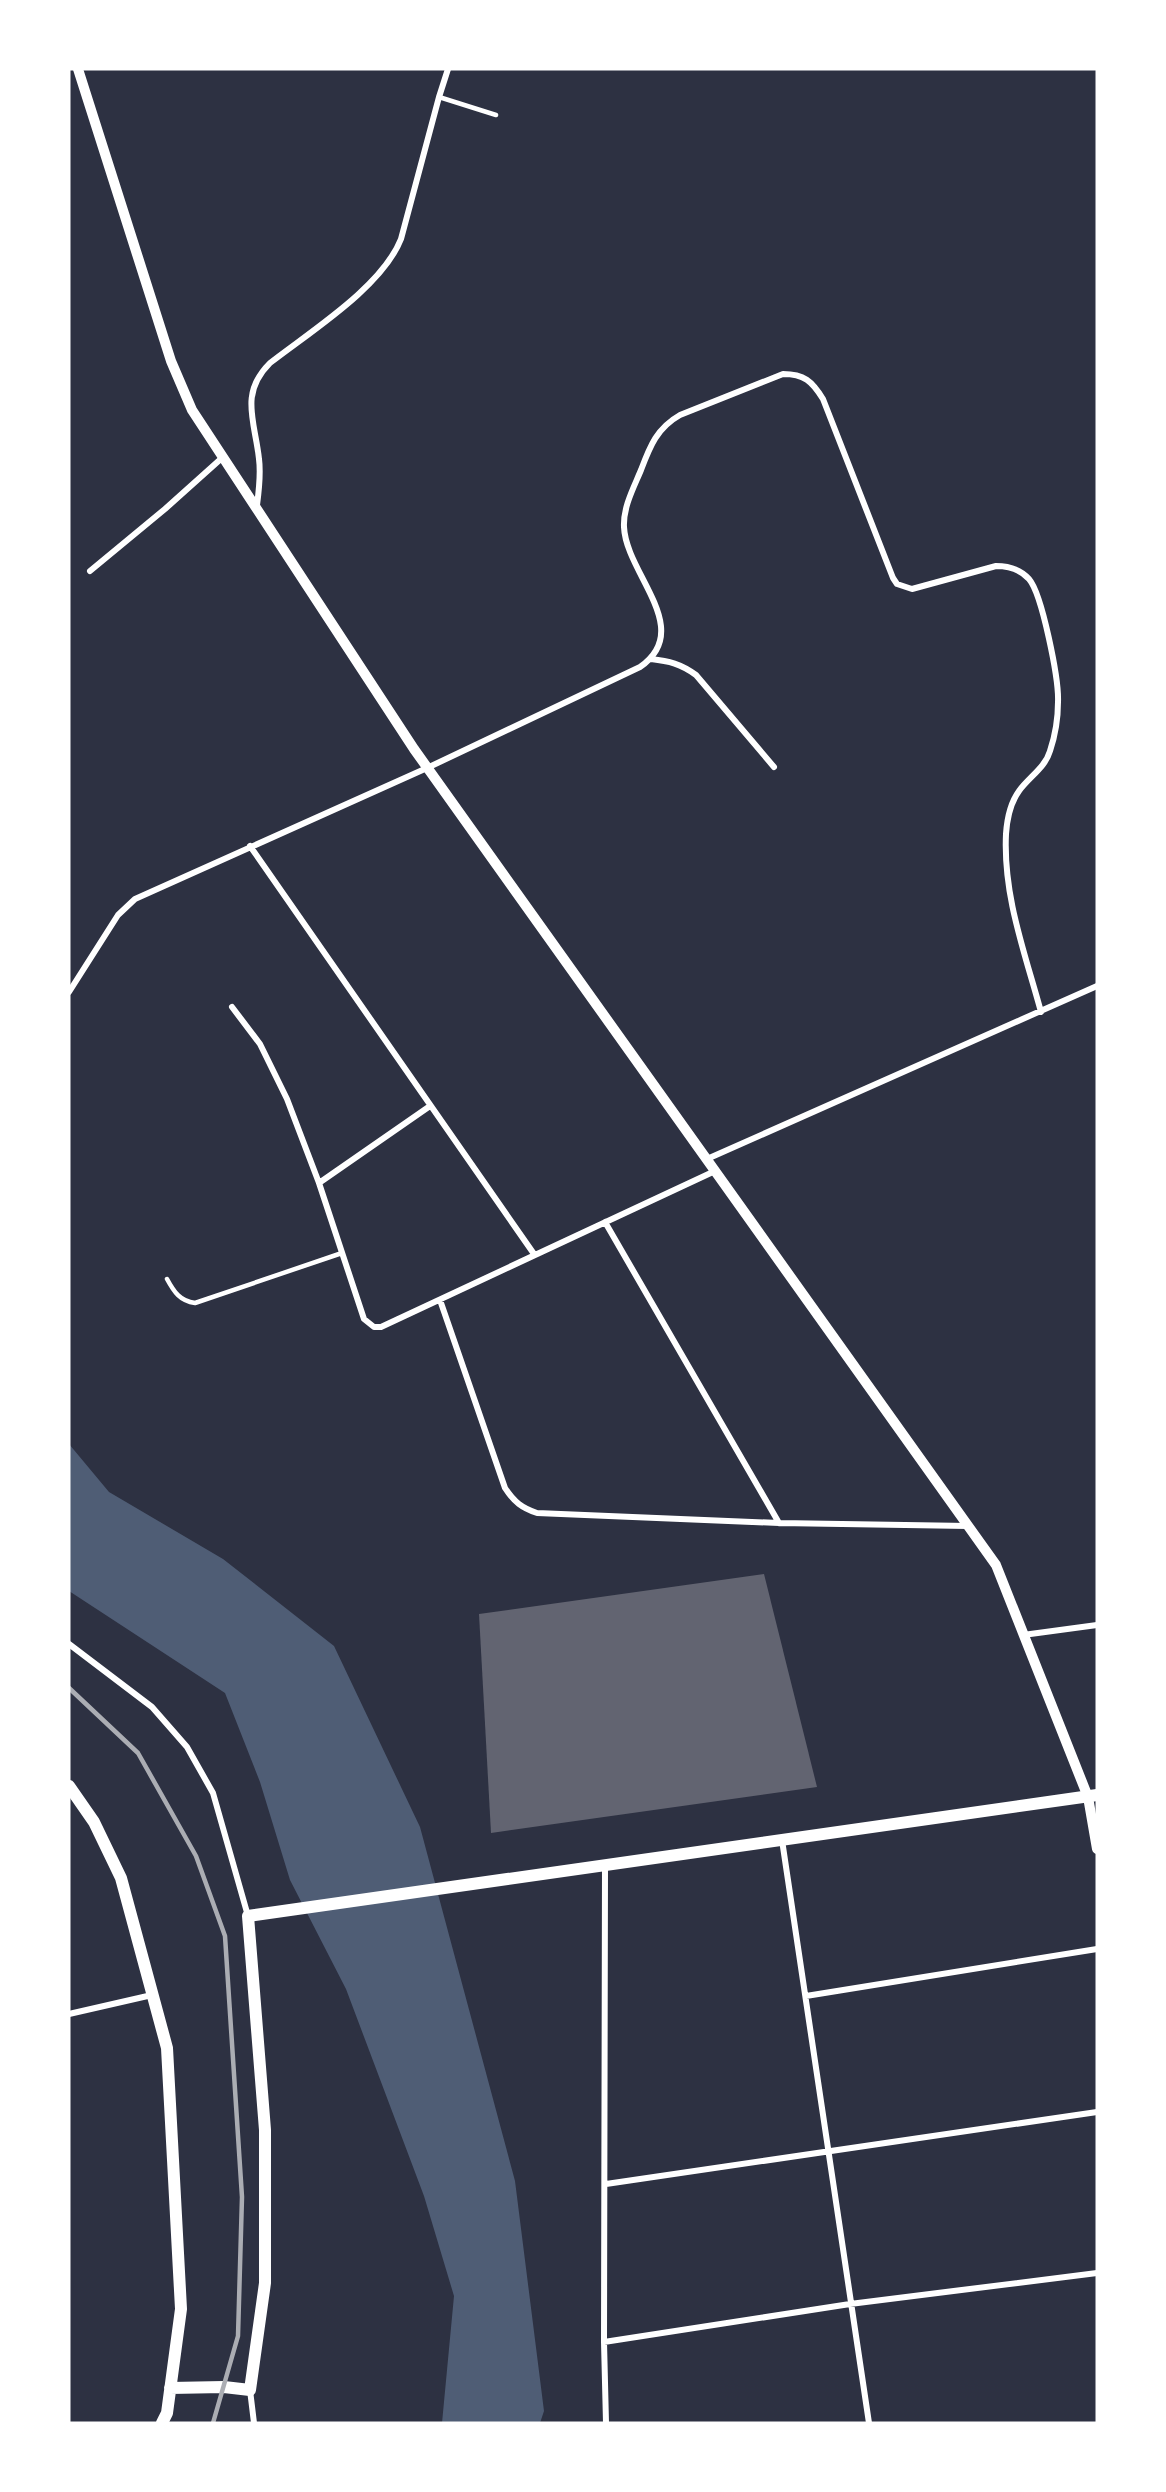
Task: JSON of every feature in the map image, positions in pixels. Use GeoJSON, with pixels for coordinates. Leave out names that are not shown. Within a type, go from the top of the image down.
{"type":"FeatureCollection","features":[{"type":"Feature","properties":{"kind":"main road"},"geometry":{"type":"LineString","coordinates":[[69,1786],[94,1822],[121,1878],[167,2048],[182,2309],[167,2413],[162,2423]]}},
{"type":"Feature","properties":{"kind":"main road"},"geometry":{"type":"LineString","coordinates":[[170,2388],[224,2387],[250,2390],[265,2283],[265,2130],[248,1916],[1092,1796]]}},
{"type":"Feature","properties":{"kind":"street"},"geometry":{"type":"LineString","coordinates":[[78,69],[180,385],[192,410],[427,768],[996,1565],[1023,1635],[1092,1796],[1097,1849]]}},
{"type":"Feature","properties":{"kind":"street"},"geometry":{"type":"LineString","coordinates":[[256,506],[260,460],[251,412],[254,385],[260,373],[270,363],[370,284],[395,256],[438,97],[448,69]]}},
{"type":"Feature","properties":{"kind":"street"},"geometry":{"type":"LineString","coordinates":[[69,992],[126,906],[135,899],[427,768],[640,667],[651,659],[661,641],[661,620],[627,543],[624,512],[652,442],[668,422],[680,415],[783,374],[797,374],[807,378],[823,399],[897,584],[912,589],[996,566],[1004,566],[1023,573],[1036,590],[1058,692],[1057,716],[1046,760],[1019,791],[1011,808],[1006,852],[1006,877],[1011,906],[1041,1012]]}},
{"type":"Feature","properties":{"kind":"street"},"geometry":{"type":"LineString","coordinates":[[90,571],[140,531],[223,456]]}},
{"type":"Feature","properties":{"kind":"street"},"geometry":{"type":"LineString","coordinates":[[651,659],[683,666],[696,675],[774,767]]}},
{"type":"Feature","properties":{"kind":"street"},"geometry":{"type":"LineString","coordinates":[[249,846],[534,1254]]}},
{"type":"Feature","properties":{"kind":"street"},"geometry":{"type":"LineString","coordinates":[[707,1159],[1097,986]]}},
{"type":"Feature","properties":{"kind":"street"},"geometry":{"type":"LineString","coordinates":[[232,1007],[260,1044],[274,1071],[319,1184],[364,1319],[369,1325],[381,1327],[715,1171]]}},
{"type":"Feature","properties":{"kind":"street"},"geometry":{"type":"LineString","coordinates":[[319,1184],[430,1106]]}},
{"type":"Feature","properties":{"kind":"street"},"geometry":{"type":"LineString","coordinates":[[605,1222],[779,1523]]}},
{"type":"Feature","properties":{"kind":"street"},"geometry":{"type":"LineString","coordinates":[[440,1300],[505,1488],[512,1500],[523,1508],[537,1513],[779,1523],[968,1526]]}},
{"type":"Feature","properties":{"kind":"street"},"geometry":{"type":"LineString","coordinates":[[1023,1635],[1097,1625]]}},
{"type":"Feature","properties":{"kind":"street"},"geometry":{"type":"LineString","coordinates":[[69,1644],[152,1707],[187,1747],[213,1793],[248,1916]]}},
{"type":"Feature","properties":{"kind":"street"},"geometry":{"type":"LineString","coordinates":[[782,1840],[869,2423]]}},
{"type":"Feature","properties":{"kind":"street"},"geometry":{"type":"LineString","coordinates":[[605,1866],[604,2342],[606,2423]]}},
{"type":"Feature","properties":{"kind":"street"},"geometry":{"type":"LineString","coordinates":[[806,1996],[1097,1949]]}},
{"type":"Feature","properties":{"kind":"street"},"geometry":{"type":"LineString","coordinates":[[70,2012],[152,1995]]}},
{"type":"Feature","properties":{"kind":"street"},"geometry":{"type":"LineString","coordinates":[[606,2184],[1097,2112]]}},
{"type":"Feature","properties":{"kind":"street"},"geometry":{"type":"LineString","coordinates":[[604,2342],[850,2304],[1097,2273]]}},
{"type":"Feature","properties":{"kind":"street"},"geometry":{"type":"LineString","coordinates":[[250,2390],[254,2423]]}},
{"type":"Feature","properties":{"kind":"lane"},"geometry":{"type":"LineString","coordinates":[[438,97],[496,115]]}},
{"type":"Feature","properties":{"kind":"lane"},"geometry":{"type":"LineString","coordinates":[[167,1279],[180,1297],[186,1302],[195,1303],[342,1253]]}},
{"type":"Feature","properties":{"kind":"water"},"geometry":{"type":"Polygon","coordinates":[[[69,1444],[109,1492],[223,1559],[334,1646],[420,1827],[515,2181],[544,2411],[540,2423],[442,2423],[454,2296],[424,2196],[346,1989],[290,1880],[260,1782],[225,1693],[69,1591],[69,1444]]]}},
{"type":"Feature","properties":{"kind":"building"},"geometry":{"type":"Polygon","coordinates":[[[764,1574],[817,1787],[491,1833],[479,1614],[764,1574]]]}},
{"type":"Feature","properties":{"kind":"railway"},"geometry":{"type":"LineString","coordinates":[[69,1688],[138,1753],[196,1856],[225,1936],[242,2197],[238,2336],[213,2423]]}}]}
